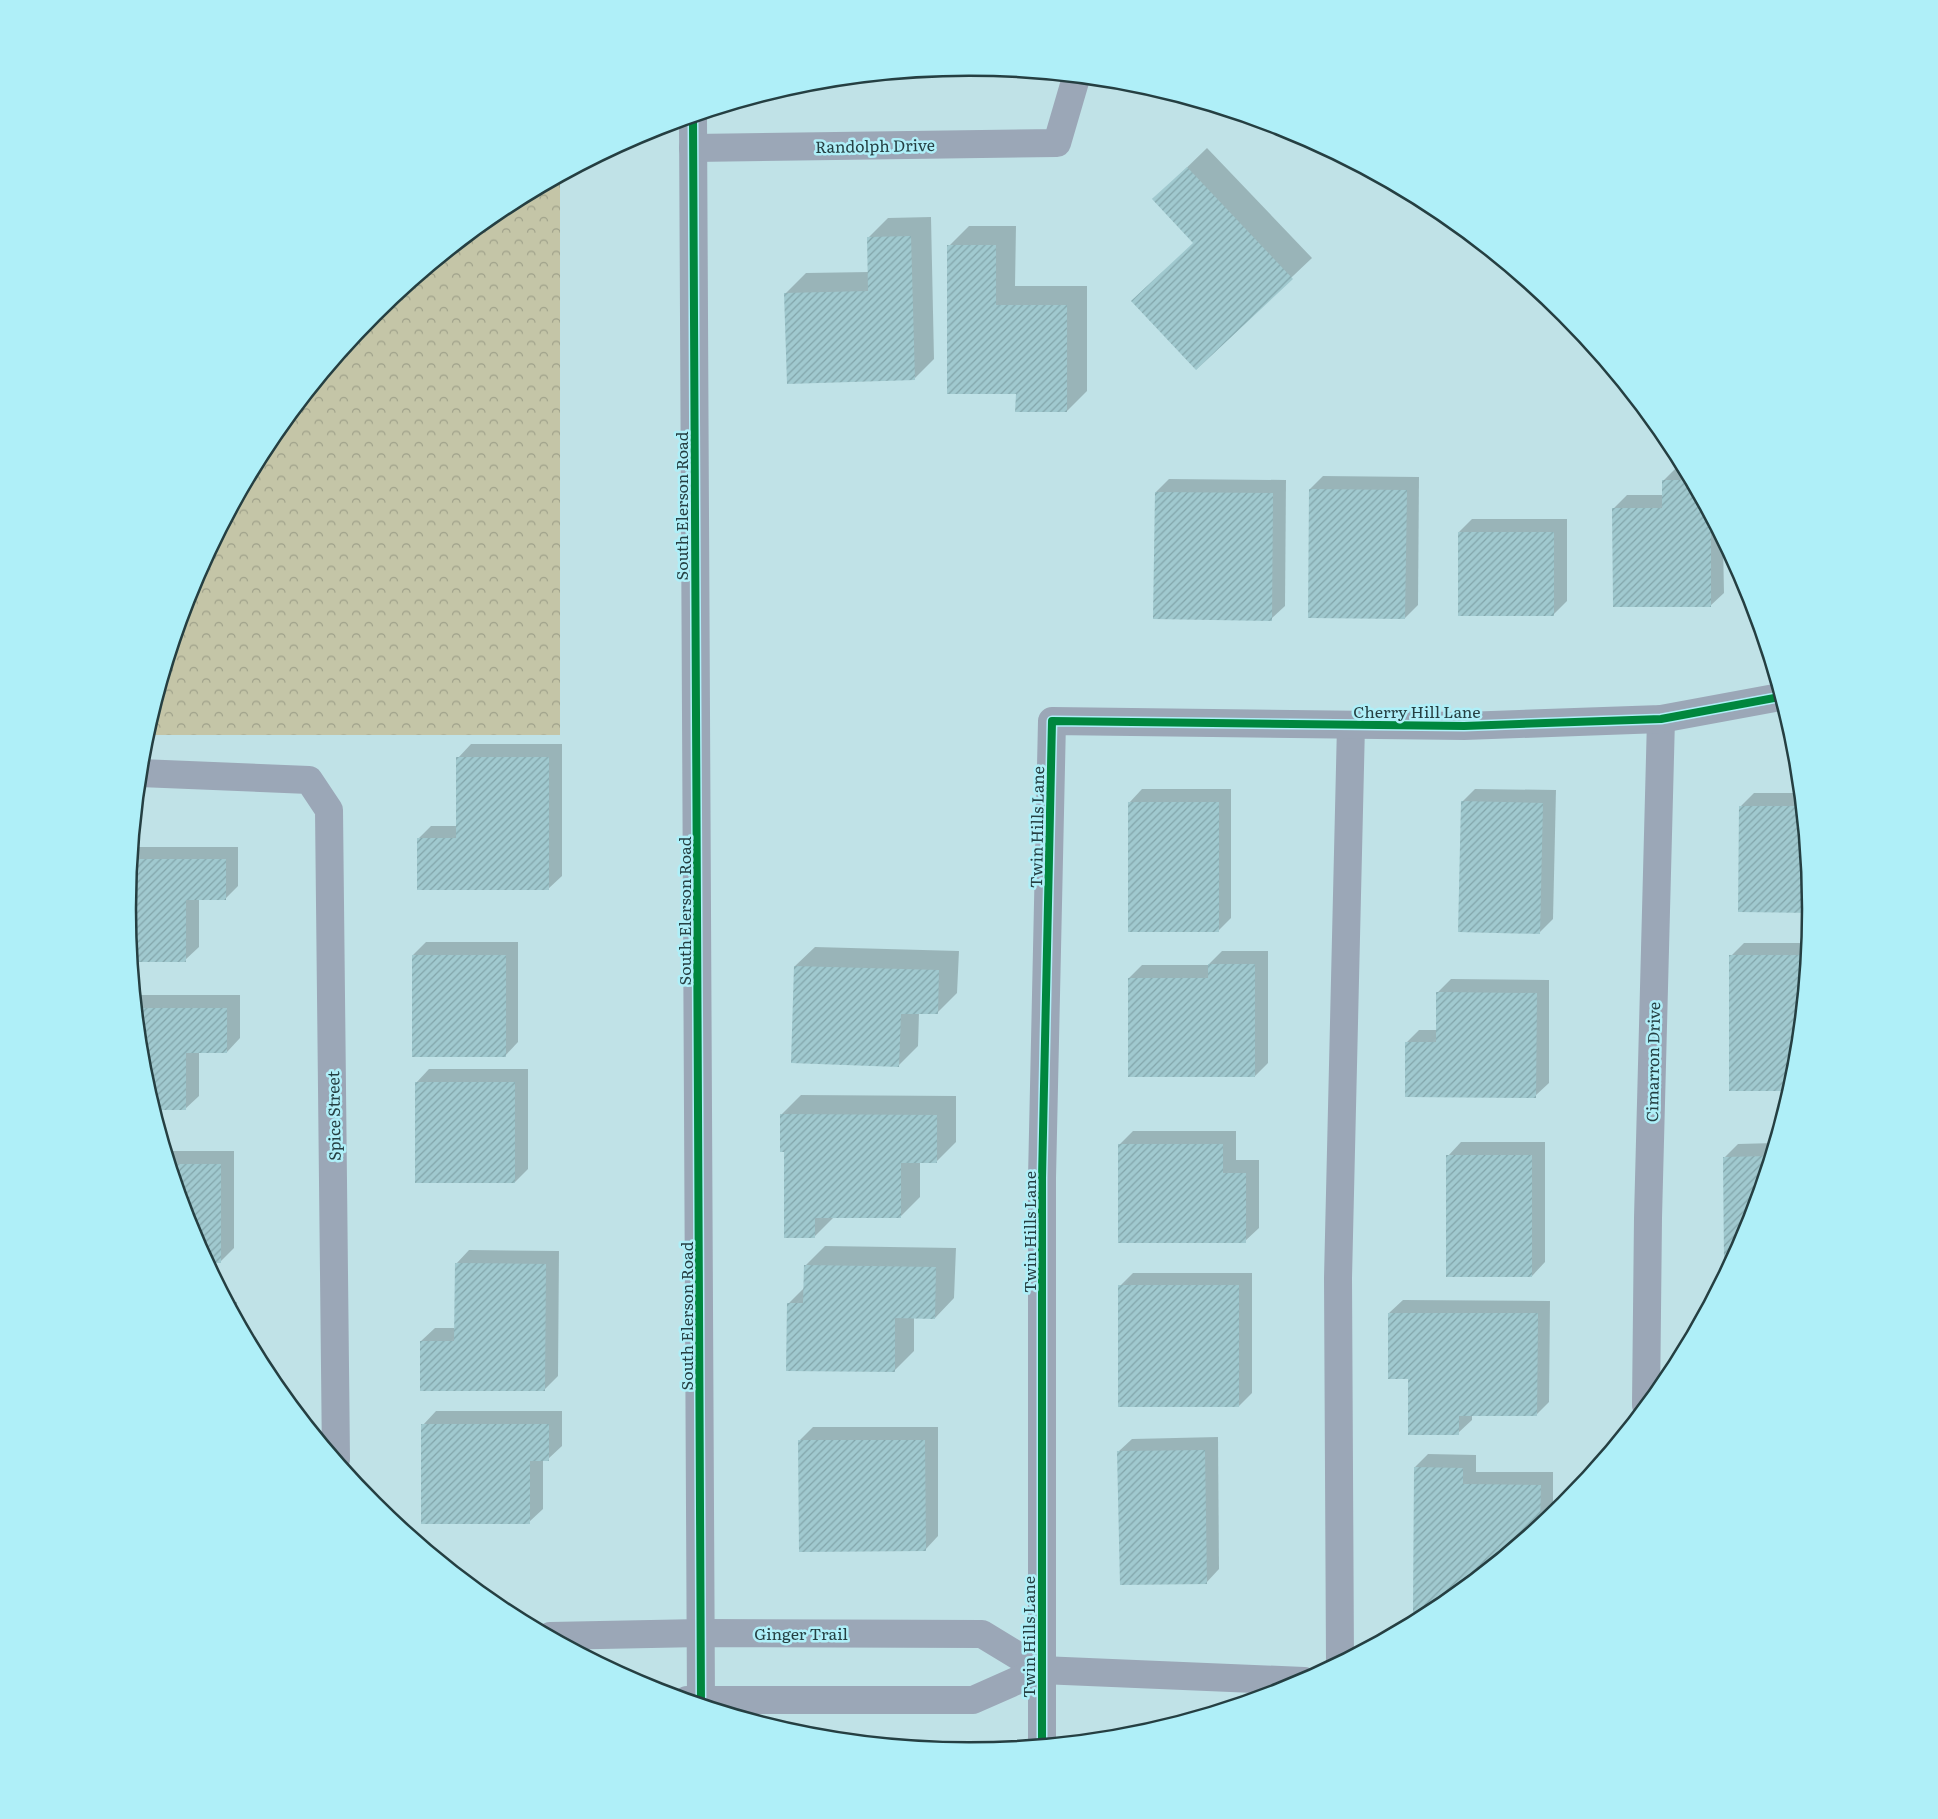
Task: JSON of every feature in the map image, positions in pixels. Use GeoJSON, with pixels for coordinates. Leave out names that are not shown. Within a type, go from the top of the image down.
{"type":"FeatureCollection","features":[{"type":"Feature","properties":{"kind":"street","name":"Randolph Drive"},"geometry":{"type":"LineString","coordinates":[[693,148],[1057,143],[1075,83]]}},
{"type":"Feature","properties":{"kind":"street","name":"South Elerson Road"},"geometry":{"type":"LineString","coordinates":[[693,123],[701,1633],[696,1697]]}},
{"type":"Feature","properties":{"kind":"street","name":"Cherry Hill Lane"},"geometry":{"type":"LineString","coordinates":[[1052,721],[1464,726],[1661,719],[1775,698]]}},
{"type":"Feature","properties":{"kind":"street","name":"Cimarron Drive"},"geometry":{"type":"LineString","coordinates":[[1646,1394],[1648,1218],[1661,719]]}},
{"type":"Feature","properties":{"kind":"street","name":"Twin Hills Lane"},"geometry":{"type":"LineString","coordinates":[[1042,1739],[1042,1178],[1052,721]]}},
{"type":"Feature","properties":{"kind":"street"},"geometry":{"type":"LineString","coordinates":[[1340,1656],[1338,1278],[1351,725]]}},
{"type":"Feature","properties":{"kind":"street","name":"Spice Street"},"geometry":{"type":"LineString","coordinates":[[148,773],[309,780],[329,810],[336,1450]]}},
{"type":"Feature","properties":{"kind":"street","name":"Ginger Trail"},"geometry":{"type":"LineString","coordinates":[[561,1636],[701,1633],[982,1634],[1041,1670]]}},
{"type":"Feature","properties":{"kind":"street","name":"Ginger Trail"},"geometry":{"type":"LineString","coordinates":[[708,1701],[973,1700],[1041,1670],[1285,1680]]}},
{"type":"Feature","properties":{"kind":"green space"},"geometry":{"type":"Polygon","coordinates":[[[560,184],[560,735],[155,735],[164,694],[180,642],[199,591],[222,541],[247,493],[276,447],[308,402],[380,320],[420,283],[462,248],[506,217],[560,184]]]}},
{"type":"Feature","properties":{"kind":"building"},"geometry":{"type":"Polygon","coordinates":[[[1187,167],[1293,279],[1196,370],[1131,301],[1193,243],[1152,199],[1187,167]]]}},
{"type":"Feature","properties":{"kind":"building"},"geometry":{"type":"Polygon","coordinates":[[[911,236],[915,380],[787,384],[784,293],[868,291],[867,237],[911,236]]]}},
{"type":"Feature","properties":{"kind":"building"},"geometry":{"type":"Polygon","coordinates":[[[947,245],[996,245],[996,305],[1067,305],[1067,412],[1015,412],[1016,394],[947,394],[947,245]]]}},
{"type":"Feature","properties":{"kind":"building"},"geometry":{"type":"Polygon","coordinates":[[[1662,480],[1683,480],[1711,531],[1711,607],[1613,607],[1612,508],[1662,508],[1662,480]]]}},
{"type":"Feature","properties":{"kind":"building"},"geometry":{"type":"Polygon","coordinates":[[[1309,489],[1407,490],[1405,619],[1308,618],[1309,489]]]}},
{"type":"Feature","properties":{"kind":"building"},"geometry":{"type":"Polygon","coordinates":[[[1155,492],[1273,493],[1272,621],[1153,619],[1155,492]]]}},
{"type":"Feature","properties":{"kind":"building"},"geometry":{"type":"Polygon","coordinates":[[[1458,532],[1554,532],[1554,616],[1458,616],[1458,532]]]}},
{"type":"Feature","properties":{"kind":"building"},"geometry":{"type":"Polygon","coordinates":[[[456,757],[549,757],[549,890],[417,890],[417,838],[456,838],[456,757]]]}},
{"type":"Feature","properties":{"kind":"building"},"geometry":{"type":"Polygon","coordinates":[[[1461,801],[1543,803],[1540,934],[1458,932],[1461,801]]]}},
{"type":"Feature","properties":{"kind":"building"},"geometry":{"type":"Polygon","coordinates":[[[1128,802],[1219,802],[1219,932],[1128,932],[1128,802]]]}},
{"type":"Feature","properties":{"kind":"building"},"geometry":{"type":"Polygon","coordinates":[[[1739,806],[1795,806],[1800,855],[1802,913],[1738,912],[1739,806]]]}},
{"type":"Feature","properties":{"kind":"building"},"geometry":{"type":"Polygon","coordinates":[[[138,859],[226,859],[226,900],[186,900],[186,962],[138,962],[136,910],[138,859]]]}},
{"type":"Feature","properties":{"kind":"building"},"geometry":{"type":"Polygon","coordinates":[[[412,955],[506,955],[506,1057],[412,1057],[412,955]]]}},
{"type":"Feature","properties":{"kind":"building"},"geometry":{"type":"Polygon","coordinates":[[[1729,955],[1800,955],[1795,1018],[1782,1091],[1729,1091],[1729,955]]]}},
{"type":"Feature","properties":{"kind":"building"},"geometry":{"type":"Polygon","coordinates":[[[1208,964],[1255,964],[1255,1077],[1128,1077],[1128,978],[1208,978],[1208,964]]]}},
{"type":"Feature","properties":{"kind":"building"},"geometry":{"type":"Polygon","coordinates":[[[794,966],[939,970],[938,1014],[901,1014],[899,1067],[791,1063],[794,966]]]}},
{"type":"Feature","properties":{"kind":"building"},"geometry":{"type":"Polygon","coordinates":[[[1436,992],[1537,993],[1536,1098],[1405,1097],[1405,1042],[1436,1042],[1436,992]]]}},
{"type":"Feature","properties":{"kind":"building"},"geometry":{"type":"Polygon","coordinates":[[[142,1008],[227,1008],[227,1053],[186,1053],[186,1110],[161,1110],[152,1072],[142,1008]]]}},
{"type":"Feature","properties":{"kind":"building"},"geometry":{"type":"Polygon","coordinates":[[[415,1082],[515,1082],[515,1183],[415,1183],[415,1082]]]}},
{"type":"Feature","properties":{"kind":"building"},"geometry":{"type":"Polygon","coordinates":[[[780,1114],[937,1115],[937,1163],[901,1163],[901,1218],[815,1218],[815,1238],[784,1238],[784,1152],[780,1152],[780,1114]]]}},
{"type":"Feature","properties":{"kind":"building"},"geometry":{"type":"Polygon","coordinates":[[[1118,1144],[1223,1144],[1223,1173],[1246,1173],[1246,1243],[1118,1243],[1118,1144]]]}},
{"type":"Feature","properties":{"kind":"building"},"geometry":{"type":"Polygon","coordinates":[[[1446,1155],[1532,1155],[1532,1277],[1446,1277],[1446,1155]]]}},
{"type":"Feature","properties":{"kind":"building"},"geometry":{"type":"Polygon","coordinates":[[[1764,1156],[1739,1228],[1724,1261],[1723,1157],[1764,1156]]]}},
{"type":"Feature","properties":{"kind":"building"},"geometry":{"type":"Polygon","coordinates":[[[176,1164],[221,1164],[221,1263],[215,1263],[199,1228],[176,1164]]]}},
{"type":"Feature","properties":{"kind":"building"},"geometry":{"type":"Polygon","coordinates":[[[455,1263],[546,1264],[545,1391],[420,1391],[420,1341],[454,1341],[455,1263]]]}},
{"type":"Feature","properties":{"kind":"building"},"geometry":{"type":"Polygon","coordinates":[[[804,1265],[936,1267],[935,1319],[895,1318],[895,1372],[786,1371],[787,1303],[803,1303],[804,1265]]]}},
{"type":"Feature","properties":{"kind":"building"},"geometry":{"type":"Polygon","coordinates":[[[1118,1285],[1239,1285],[1239,1407],[1118,1407],[1118,1285]]]}},
{"type":"Feature","properties":{"kind":"building"},"geometry":{"type":"Polygon","coordinates":[[[1388,1313],[1538,1313],[1537,1416],[1459,1416],[1459,1435],[1408,1435],[1408,1379],[1388,1379],[1388,1313]]]}},
{"type":"Feature","properties":{"kind":"building"},"geometry":{"type":"Polygon","coordinates":[[[421,1424],[549,1424],[549,1461],[530,1461],[530,1524],[421,1524],[421,1424]]]}},
{"type":"Feature","properties":{"kind":"building"},"geometry":{"type":"Polygon","coordinates":[[[798,1440],[925,1440],[926,1551],[799,1552],[798,1440]]]}},
{"type":"Feature","properties":{"kind":"building"},"geometry":{"type":"Polygon","coordinates":[[[1205,1450],[1207,1584],[1120,1585],[1117,1451],[1205,1450]]]}},
{"type":"Feature","properties":{"kind":"building"},"geometry":{"type":"Polygon","coordinates":[[[1414,1467],[1463,1468],[1463,1484],[1541,1485],[1540,1515],[1476,1571],[1432,1602],[1413,1612],[1414,1467]]]}},
{"type":"Feature","properties":{"kind":"cycle path"},"geometry":{"type":"LineString","coordinates":[[693,123],[701,1699]]}},
{"type":"Feature","properties":{"kind":"cycle path"},"geometry":{"type":"LineString","coordinates":[[1042,1739],[1042,1178],[1052,721],[1464,726],[1661,719],[1775,698]]}}]}
